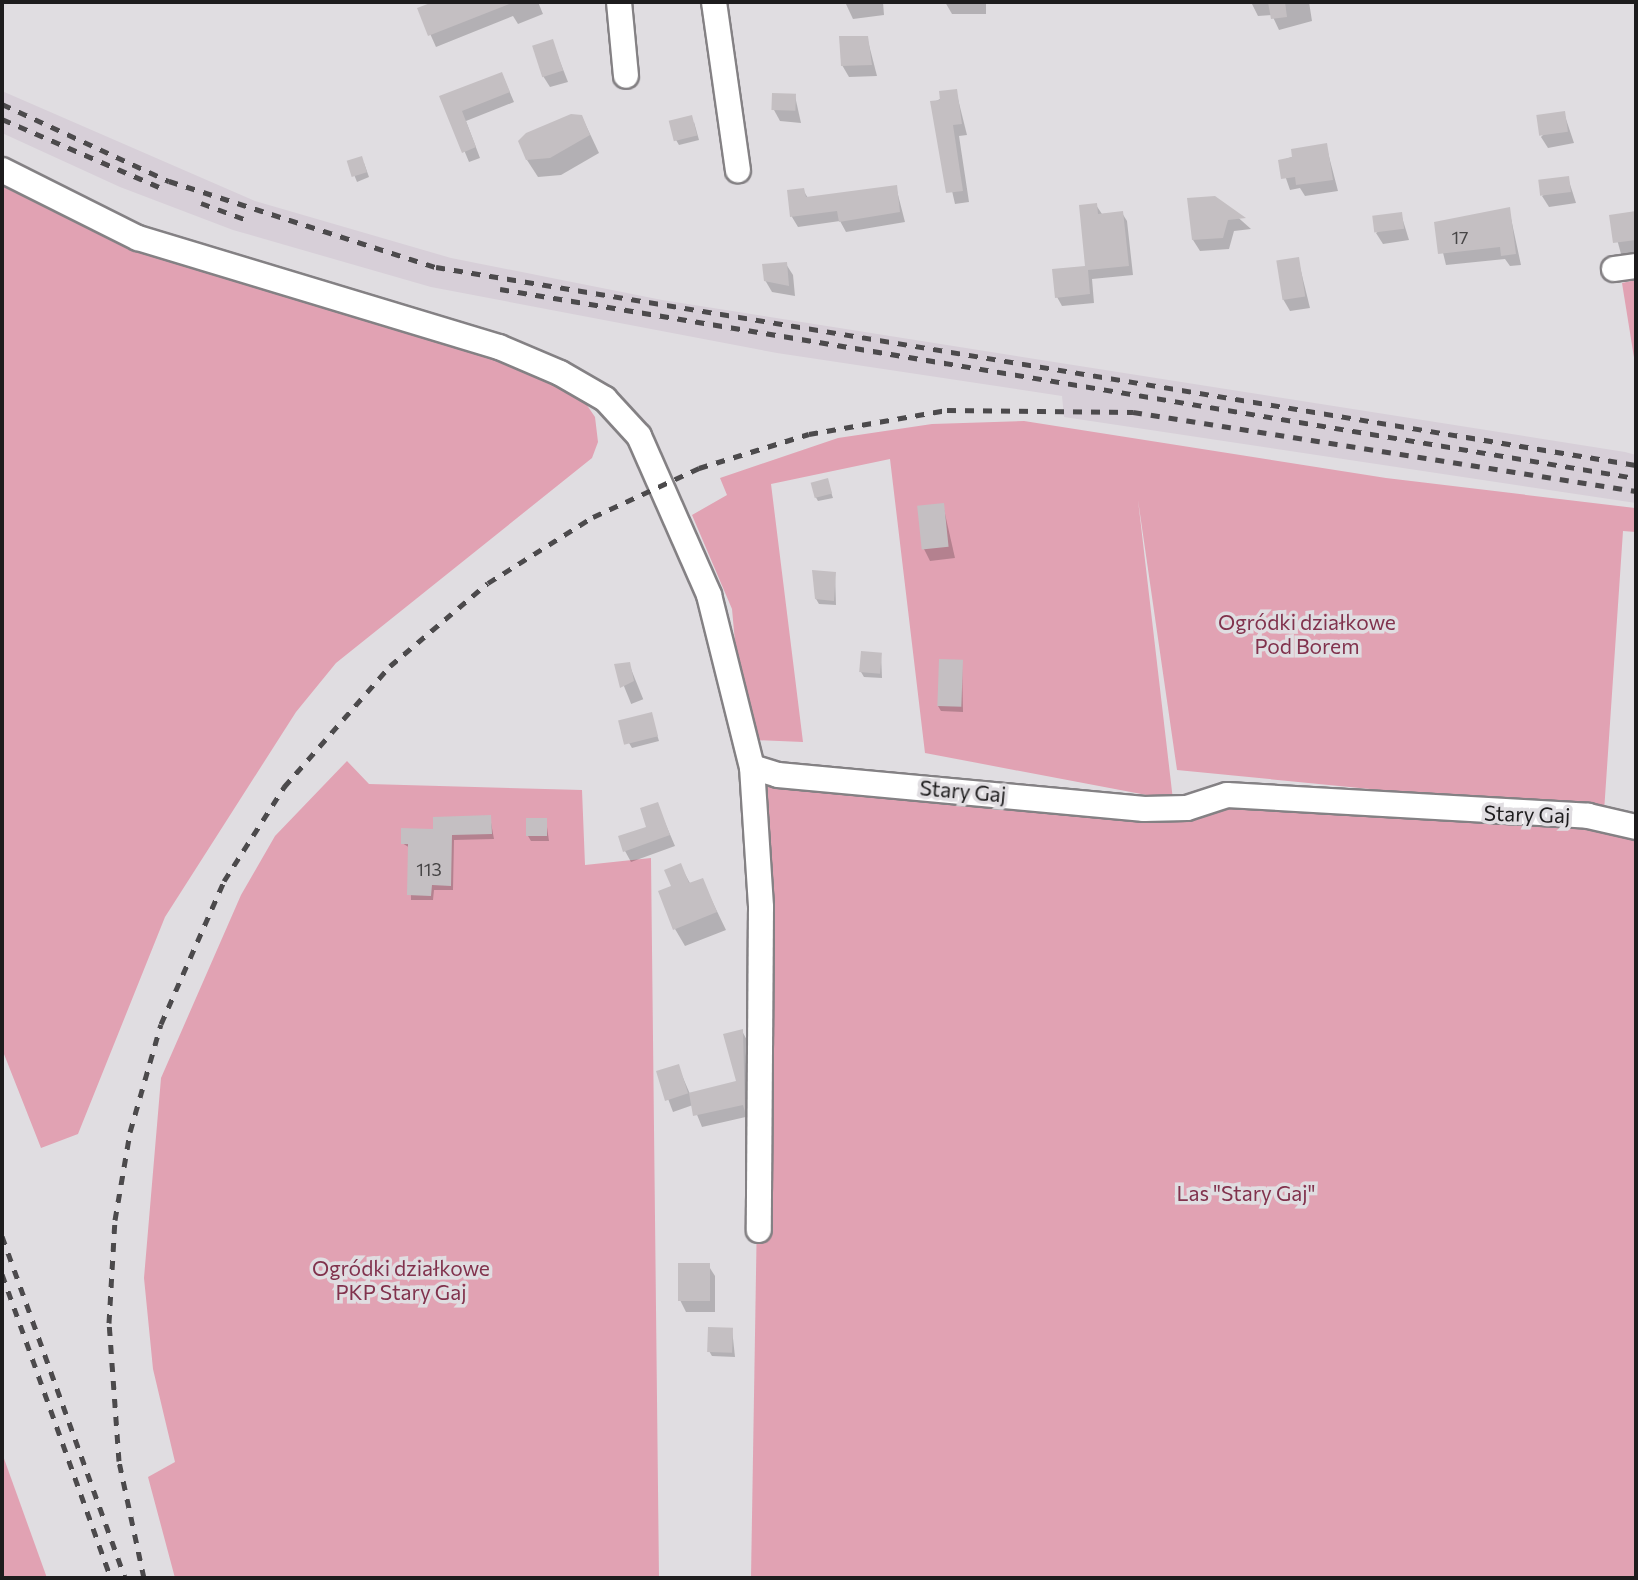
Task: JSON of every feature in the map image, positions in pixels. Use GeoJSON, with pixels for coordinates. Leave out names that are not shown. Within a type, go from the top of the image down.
{"type":"FeatureCollection","features":[{"type":"Feature","properties":{"kind":"street"},"geometry":{"type":"LineString","coordinates":[[619,2],[626,76]]}},
{"type":"Feature","properties":{"kind":"street"},"geometry":{"type":"LineString","coordinates":[[714,2],[738,170]]}},
{"type":"Feature","properties":{"kind":"street"},"geometry":{"type":"LineString","coordinates":[[2,170],[138,237],[499,347],[605,399],[650,454],[709,596],[752,767],[761,907],[759,1230]]}},
{"type":"Feature","properties":{"kind":"street","name":"Stary Gaj"},"geometry":{"type":"LineString","coordinates":[[752,767],[778,775],[1144,809],[1187,808],[1227,795],[1588,816],[1636,827]]}},
{"type":"Feature","properties":{"kind":"shaded area"},"geometry":{"type":"Polygon","coordinates":[[[2,91],[255,201],[451,258],[662,300],[1625,452],[1636,455],[1636,503],[1064,417],[1062,396],[777,353],[431,287],[233,230],[120,187],[2,133],[2,91]]]}},
{"type":"Feature","properties":{"kind":"green space"},"geometry":{"type":"Polygon","coordinates":[[[2,184],[131,243],[501,357],[578,392],[595,417],[598,442],[592,458],[336,663],[296,712],[165,917],[78,1134],[41,1148],[2,1049],[2,184]]]}},
{"type":"Feature","properties":{"kind":"green space"},"geometry":{"type":"Polygon","coordinates":[[[1636,280],[1636,370],[1622,283],[1636,280]]]}},
{"type":"Feature","properties":{"kind":"green space","name":"Ogródki działkowe Pod Borem"},"geometry":{"type":"Polygon","coordinates":[[[1024,421],[1386,478],[1635,508],[1636,532],[1623,531],[1604,812],[1177,770],[1138,500],[1173,800],[925,753],[890,459],[771,484],[803,742],[755,740],[738,675],[732,609],[692,515],[727,495],[720,478],[838,438],[932,424],[1024,421]]]}},
{"type":"Feature","properties":{"kind":"green space","name":"Ogródki działkowe PKP Stary Gaj"},"geometry":{"type":"Polygon","coordinates":[[[347,761],[369,784],[582,790],[585,865],[651,858],[659,1578],[175,1578],[148,1477],[175,1462],[153,1369],[144,1278],[161,1078],[241,895],[275,836],[347,761]]]}},
{"type":"Feature","properties":{"kind":"green space","name":"Las \"Stary Gaj\""},"geometry":{"type":"Polygon","coordinates":[[[764,786],[1497,818],[1636,836],[1636,1578],[751,1578],[764,786]]]}},
{"type":"Feature","properties":{"kind":"green space"},"geometry":{"type":"Polygon","coordinates":[[[2,1453],[47,1578],[2,1578],[2,1453]]]}},
{"type":"Feature","properties":{"kind":"building"},"geometry":{"type":"Polygon","coordinates":[[[433,2],[512,3],[428,36],[417,8],[433,2]]]}},
{"type":"Feature","properties":{"kind":"building"},"geometry":{"type":"Polygon","coordinates":[[[1268,2],[1285,2],[1287,17],[1271,19],[1268,2]]]}},
{"type":"Feature","properties":{"kind":"building"},"geometry":{"type":"Polygon","coordinates":[[[839,36],[868,36],[872,65],[841,66],[839,36]]]}},
{"type":"Feature","properties":{"kind":"building"},"geometry":{"type":"Polygon","coordinates":[[[553,39],[563,70],[542,77],[532,46],[553,39]]]}},
{"type":"Feature","properties":{"kind":"building"},"geometry":{"type":"Polygon","coordinates":[[[502,72],[510,92],[462,111],[476,147],[462,153],[439,96],[502,72]]]}},
{"type":"Feature","properties":{"kind":"building"},"geometry":{"type":"Polygon","coordinates":[[[957,89],[962,124],[953,125],[963,191],[946,193],[930,101],[940,100],[939,91],[957,89]]]}},
{"type":"Feature","properties":{"kind":"building"},"geometry":{"type":"Polygon","coordinates":[[[772,93],[796,94],[795,111],[771,110],[772,93]]]}},
{"type":"Feature","properties":{"kind":"building"},"geometry":{"type":"Polygon","coordinates":[[[1565,111],[1568,132],[1539,136],[1536,115],[1565,111]]]}},
{"type":"Feature","properties":{"kind":"building"},"geometry":{"type":"Polygon","coordinates":[[[571,114],[582,115],[590,135],[550,158],[526,160],[518,141],[526,133],[571,114]]]}},
{"type":"Feature","properties":{"kind":"building"},"geometry":{"type":"Polygon","coordinates":[[[692,115],[697,135],[674,141],[669,121],[692,115]]]}},
{"type":"Feature","properties":{"kind":"building"},"geometry":{"type":"Polygon","coordinates":[[[1327,143],[1333,180],[1296,185],[1295,177],[1281,179],[1278,160],[1292,157],[1291,149],[1327,143]]]}},
{"type":"Feature","properties":{"kind":"building"},"geometry":{"type":"Polygon","coordinates":[[[362,156],[367,172],[352,177],[347,161],[362,156]]]}},
{"type":"Feature","properties":{"kind":"building"},"geometry":{"type":"Polygon","coordinates":[[[1569,176],[1571,192],[1540,196],[1538,180],[1569,176]]]}},
{"type":"Feature","properties":{"kind":"building"},"geometry":{"type":"Polygon","coordinates":[[[897,185],[900,212],[839,222],[837,211],[790,217],[787,190],[804,188],[806,197],[897,185]]]}},
{"type":"Feature","properties":{"kind":"building"},"geometry":{"type":"Polygon","coordinates":[[[1215,196],[1246,218],[1228,220],[1223,238],[1192,240],[1187,198],[1215,196]]]}},
{"type":"Feature","properties":{"kind":"building"},"geometry":{"type":"Polygon","coordinates":[[[1097,203],[1098,214],[1123,211],[1129,266],[1088,270],[1090,294],[1055,298],[1052,269],[1085,266],[1079,205],[1097,203]]]}},
{"type":"Feature","properties":{"kind":"building"},"geometry":{"type":"Polygon","coordinates":[[[1510,207],[1516,254],[1501,256],[1500,247],[1438,254],[1434,222],[1510,207]]]}},
{"type":"Feature","properties":{"kind":"building"},"geometry":{"type":"Polygon","coordinates":[[[1636,211],[1636,240],[1613,243],[1609,215],[1636,211]]]}},
{"type":"Feature","properties":{"kind":"building"},"geometry":{"type":"Polygon","coordinates":[[[1402,212],[1404,229],[1374,233],[1372,216],[1402,212]]]}},
{"type":"Feature","properties":{"kind":"building"},"geometry":{"type":"Polygon","coordinates":[[[1299,257],[1305,297],[1283,300],[1276,261],[1299,257]]]}},
{"type":"Feature","properties":{"kind":"building"},"geometry":{"type":"Polygon","coordinates":[[[787,262],[789,286],[764,281],[762,264],[787,262]]]}},
{"type":"Feature","properties":{"kind":"building"},"geometry":{"type":"Polygon","coordinates":[[[828,478],[832,493],[815,498],[811,483],[828,478]]]}},
{"type":"Feature","properties":{"kind":"building"},"geometry":{"type":"Polygon","coordinates":[[[944,503],[949,547],[922,550],[917,506],[944,503]]]}},
{"type":"Feature","properties":{"kind":"building"},"geometry":{"type":"Polygon","coordinates":[[[812,570],[836,572],[834,601],[815,599],[812,570]]]}},
{"type":"Feature","properties":{"kind":"building"},"geometry":{"type":"Polygon","coordinates":[[[861,651],[882,653],[880,674],[859,672],[861,651]]]}},
{"type":"Feature","properties":{"kind":"building"},"geometry":{"type":"Polygon","coordinates":[[[939,659],[963,660],[961,707],[937,706],[939,659]]]}},
{"type":"Feature","properties":{"kind":"building"},"geometry":{"type":"Polygon","coordinates":[[[630,662],[634,681],[620,688],[614,664],[630,662]]]}},
{"type":"Feature","properties":{"kind":"building"},"geometry":{"type":"Polygon","coordinates":[[[652,712],[658,736],[624,745],[618,720],[652,712]]]}},
{"type":"Feature","properties":{"kind":"building"},"geometry":{"type":"Polygon","coordinates":[[[658,802],[670,835],[623,852],[618,836],[646,827],[640,808],[658,802]]]}},
{"type":"Feature","properties":{"kind":"building"},"geometry":{"type":"Polygon","coordinates":[[[491,815],[492,834],[452,835],[451,886],[432,885],[431,896],[407,895],[408,844],[401,844],[401,828],[433,829],[433,817],[491,815]]]}},
{"type":"Feature","properties":{"kind":"building"},"geometry":{"type":"Polygon","coordinates":[[[526,818],[547,818],[547,836],[526,836],[526,818]]]}},
{"type":"Feature","properties":{"kind":"building"},"geometry":{"type":"Polygon","coordinates":[[[681,863],[689,883],[703,878],[717,912],[673,930],[658,891],[671,886],[664,870],[681,863]]]}},
{"type":"Feature","properties":{"kind":"building"},"geometry":{"type":"Polygon","coordinates":[[[743,1029],[745,1112],[743,1105],[693,1116],[689,1093],[665,1101],[656,1071],[679,1064],[688,1093],[736,1081],[723,1034],[743,1029]]]}},
{"type":"Feature","properties":{"kind":"building"},"geometry":{"type":"Polygon","coordinates":[[[678,1263],[710,1263],[710,1301],[678,1301],[678,1263]]]}},
{"type":"Feature","properties":{"kind":"building"},"geometry":{"type":"Polygon","coordinates":[[[708,1327],[733,1328],[732,1353],[707,1352],[708,1327]]]}},
{"type":"Feature","properties":{"kind":"railway"},"geometry":{"type":"LineString","coordinates":[[2,104],[169,181],[436,267],[1636,465]]}},
{"type":"Feature","properties":{"kind":"railway"},"geometry":{"type":"LineString","coordinates":[[2,119],[159,187]]}},
{"type":"Feature","properties":{"kind":"railway"},"geometry":{"type":"LineString","coordinates":[[201,203],[247,220]]}},
{"type":"Feature","properties":{"kind":"railway"},"geometry":{"type":"LineString","coordinates":[[500,289],[1636,478]]}},
{"type":"Feature","properties":{"kind":"railway"},"geometry":{"type":"LineString","coordinates":[[144,1578],[119,1461],[109,1323],[115,1220],[130,1132],[161,1024],[224,881],[284,787],[390,666],[488,583],[593,517],[699,468],[809,434],[947,410],[1133,412],[1636,491]]}},
{"type":"Feature","properties":{"kind":"railway"},"geometry":{"type":"LineString","coordinates":[[2,1236],[125,1578]]}},
{"type":"Feature","properties":{"kind":"railway"},"geometry":{"type":"LineString","coordinates":[[2,1274],[111,1578]]}}]}
